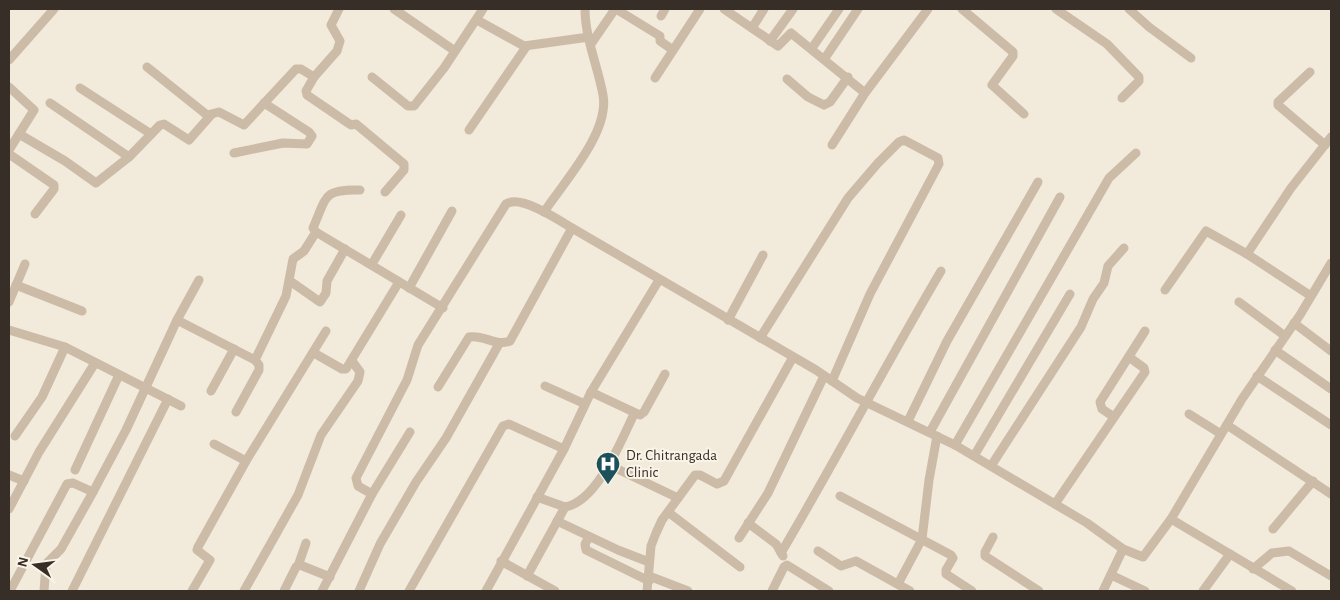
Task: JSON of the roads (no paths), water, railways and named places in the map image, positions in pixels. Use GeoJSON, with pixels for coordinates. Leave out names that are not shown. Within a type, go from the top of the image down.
{"type":"FeatureCollection","features":[{"type":"Feature","properties":{"kind":"street"},"geometry":{"type":"LineString","coordinates":[[9,60],[54,9]]}},
{"type":"Feature","properties":{"kind":"street"},"geometry":{"type":"LineString","coordinates":[[339,9],[332,25],[340,41],[339,45],[314,78],[306,91],[306,95],[351,125],[356,124],[404,164],[404,170],[385,192]]}},
{"type":"Feature","properties":{"kind":"street"},"geometry":{"type":"LineString","coordinates":[[394,9],[454,51]]}},
{"type":"Feature","properties":{"kind":"street"},"geometry":{"type":"LineString","coordinates":[[372,77],[412,107],[425,93],[483,9]]}},
{"type":"Feature","properties":{"kind":"street"},"geometry":{"type":"LineString","coordinates":[[544,212],[600,126],[603,97],[590,41],[585,9]]}},
{"type":"Feature","properties":{"kind":"street"},"geometry":{"type":"LineString","coordinates":[[477,20],[526,47],[590,41],[616,9],[660,36],[660,41],[673,50]]}},
{"type":"Feature","properties":{"kind":"street"},"geometry":{"type":"LineString","coordinates":[[655,78],[700,9]]}},
{"type":"Feature","properties":{"kind":"street"},"geometry":{"type":"LineString","coordinates":[[724,9],[780,47],[790,32],[825,58],[865,93]]}},
{"type":"Feature","properties":{"kind":"street"},"geometry":{"type":"LineString","coordinates":[[752,28],[764,9]]}},
{"type":"Feature","properties":{"kind":"street"},"geometry":{"type":"LineString","coordinates":[[770,41],[793,9]]}},
{"type":"Feature","properties":{"kind":"street"},"geometry":{"type":"LineString","coordinates":[[812,48],[839,9]]}},
{"type":"Feature","properties":{"kind":"street"},"geometry":{"type":"LineString","coordinates":[[825,58],[858,9]]}},
{"type":"Feature","properties":{"kind":"street"},"geometry":{"type":"LineString","coordinates":[[832,145],[865,93],[928,9]]}},
{"type":"Feature","properties":{"kind":"street"},"geometry":{"type":"LineString","coordinates":[[962,9],[1013,52],[1013,56],[992,85],[1024,114]]}},
{"type":"Feature","properties":{"kind":"street"},"geometry":{"type":"LineString","coordinates":[[1056,9],[1107,44],[1139,77],[1139,81],[1122,98]]}},
{"type":"Feature","properties":{"kind":"street"},"geometry":{"type":"LineString","coordinates":[[1129,9],[1149,27],[1191,58]]}},
{"type":"Feature","properties":{"kind":"street"},"geometry":{"type":"LineString","coordinates":[[468,130],[526,47]]}},
{"type":"Feature","properties":{"kind":"street"},"geometry":{"type":"LineString","coordinates":[[147,67],[207,115],[210,115]]}},
{"type":"Feature","properties":{"kind":"street"},"geometry":{"type":"LineString","coordinates":[[19,134],[96,184],[129,157],[160,125],[164,124],[189,140],[210,115],[219,112],[244,125],[296,69],[301,69],[314,78]]}},
{"type":"Feature","properties":{"kind":"street"},"geometry":{"type":"LineString","coordinates":[[1310,72],[1278,102],[1278,105],[1324,145]]}},
{"type":"Feature","properties":{"kind":"street"},"geometry":{"type":"LineString","coordinates":[[786,79],[808,96],[824,105],[830,102],[848,78]]}},
{"type":"Feature","properties":{"kind":"street"},"geometry":{"type":"LineString","coordinates":[[9,87],[34,110],[9,150]]}},
{"type":"Feature","properties":{"kind":"street"},"geometry":{"type":"LineString","coordinates":[[80,88],[151,134]]}},
{"type":"Feature","properties":{"kind":"street"},"geometry":{"type":"LineString","coordinates":[[50,103],[129,157]]}},
{"type":"Feature","properties":{"kind":"street"},"geometry":{"type":"LineString","coordinates":[[234,153],[283,143],[307,144],[311,140],[312,136],[308,132],[264,103]]}},
{"type":"Feature","properties":{"kind":"street"},"geometry":{"type":"LineString","coordinates":[[1247,254],[1291,188],[1331,137]]}},
{"type":"Feature","properties":{"kind":"street"},"geometry":{"type":"LineString","coordinates":[[739,538],[768,493],[938,164],[938,158],[904,140],[899,142],[878,163],[848,198],[760,338]]}},
{"type":"Feature","properties":{"kind":"street"},"geometry":{"type":"LineString","coordinates":[[955,445],[1110,178],[1136,153]]}},
{"type":"Feature","properties":{"kind":"street"},"geometry":{"type":"LineString","coordinates":[[9,154],[54,185],[54,189],[35,214]]}},
{"type":"Feature","properties":{"kind":"street"},"geometry":{"type":"LineString","coordinates":[[908,421],[947,341],[1038,182]]}},
{"type":"Feature","properties":{"kind":"street"},"geometry":{"type":"LineString","coordinates":[[360,190],[344,190],[329,195],[313,228],[316,232],[443,308]]}},
{"type":"Feature","properties":{"kind":"street"},"geometry":{"type":"LineString","coordinates":[[898,584],[922,539],[934,434],[1060,197]]}},
{"type":"Feature","properties":{"kind":"street"},"geometry":{"type":"LineString","coordinates":[[372,494],[358,486],[356,478],[408,380],[418,345],[443,308],[506,204],[515,200],[544,212],[572,228],[868,403],[955,445],[1087,523],[1122,549],[1143,557],[1171,520],[1257,376],[1294,323],[1331,263]]}},
{"type":"Feature","properties":{"kind":"street"},"geometry":{"type":"LineString","coordinates":[[409,288],[452,211]]}},
{"type":"Feature","properties":{"kind":"street"},"geometry":{"type":"LineString","coordinates":[[372,264],[401,215]]}},
{"type":"Feature","properties":{"kind":"street"},"geometry":{"type":"LineString","coordinates":[[438,387],[469,337],[476,336],[499,344],[510,341],[572,228]]}},
{"type":"Feature","properties":{"kind":"street"},"geometry":{"type":"LineString","coordinates":[[1165,290],[1205,231],[1247,254],[1311,296]]}},
{"type":"Feature","properties":{"kind":"street"},"geometry":{"type":"LineString","coordinates":[[254,360],[282,305],[290,281],[293,259],[304,251],[316,232]]}},
{"type":"Feature","properties":{"kind":"street"},"geometry":{"type":"LineString","coordinates":[[991,466],[1081,326],[1093,299],[1104,283],[1109,265],[1124,248]]}},
{"type":"Feature","properties":{"kind":"street"},"geometry":{"type":"LineString","coordinates":[[290,281],[320,302],[326,293],[327,281],[345,249]]}},
{"type":"Feature","properties":{"kind":"street"},"geometry":{"type":"LineString","coordinates":[[728,320],[763,255]]}},
{"type":"Feature","properties":{"kind":"street"},"geometry":{"type":"LineString","coordinates":[[9,302],[25,264]]}},
{"type":"Feature","properties":{"kind":"street"},"geometry":{"type":"LineString","coordinates":[[781,553],[868,403],[884,368],[941,271]]}},
{"type":"Feature","properties":{"kind":"street"},"geometry":{"type":"LineString","coordinates":[[44,591],[46,564],[61,549],[93,492],[146,388],[177,320],[200,280]]}},
{"type":"Feature","properties":{"kind":"street"},"geometry":{"type":"LineString","coordinates":[[486,591],[564,449],[591,392],[659,280]]}},
{"type":"Feature","properties":{"kind":"street"},"geometry":{"type":"LineString","coordinates":[[314,352],[344,370],[352,361],[399,282]]}},
{"type":"Feature","properties":{"kind":"street"},"geometry":{"type":"LineString","coordinates":[[16,285],[82,311]]}},
{"type":"Feature","properties":{"kind":"street"},"geometry":{"type":"LineString","coordinates":[[974,456],[1070,294]]}},
{"type":"Feature","properties":{"kind":"street"},"geometry":{"type":"LineString","coordinates":[[1239,302],[1285,336]]}},
{"type":"Feature","properties":{"kind":"street"},"geometry":{"type":"LineString","coordinates":[[177,320],[234,349],[254,360],[259,365],[259,370],[236,412]]}},
{"type":"Feature","properties":{"kind":"street"},"geometry":{"type":"LineString","coordinates":[[1294,323],[1331,351]]}},
{"type":"Feature","properties":{"kind":"street"},"geometry":{"type":"LineString","coordinates":[[9,330],[65,347],[181,406]]}},
{"type":"Feature","properties":{"kind":"street"},"geometry":{"type":"LineString","coordinates":[[192,591],[210,560],[198,550],[198,547],[246,462],[326,331]]}},
{"type":"Feature","properties":{"kind":"street"},"geometry":{"type":"LineString","coordinates":[[1114,417],[1102,408],[1100,402],[1145,332]]}},
{"type":"Feature","properties":{"kind":"street"},"geometry":{"type":"LineString","coordinates":[[359,591],[380,544],[416,482],[446,438],[499,344]]}},
{"type":"Feature","properties":{"kind":"street"},"geometry":{"type":"LineString","coordinates":[[14,436],[42,397],[65,347]]}},
{"type":"Feature","properties":{"kind":"street"},"geometry":{"type":"LineString","coordinates":[[211,391],[234,349]]}},
{"type":"Feature","properties":{"kind":"street"},"geometry":{"type":"LineString","coordinates":[[1276,350],[1331,389]]}},
{"type":"Feature","properties":{"kind":"street"},"geometry":{"type":"LineString","coordinates":[[1055,504],[1145,372],[1144,368],[1129,356]]}},
{"type":"Feature","properties":{"kind":"street"},"geometry":{"type":"LineString","coordinates":[[647,591],[649,562],[656,533],[668,512],[697,474],[717,484],[724,480],[793,357]]}},
{"type":"Feature","properties":{"kind":"street"},"geometry":{"type":"LineString","coordinates":[[244,591],[298,495],[321,435],[358,381],[360,372],[352,361]]}},
{"type":"Feature","properties":{"kind":"street"},"geometry":{"type":"LineString","coordinates":[[9,509],[39,452],[95,363]]}},
{"type":"Feature","properties":{"kind":"street"},"geometry":{"type":"LineString","coordinates":[[591,392],[634,414],[640,415],[644,412],[665,374]]}},
{"type":"Feature","properties":{"kind":"street"},"geometry":{"type":"LineString","coordinates":[[75,470],[119,375]]}},
{"type":"Feature","properties":{"kind":"street"},"geometry":{"type":"LineString","coordinates":[[1257,376],[1331,425]]}},
{"type":"Feature","properties":{"kind":"street"},"geometry":{"type":"LineString","coordinates":[[545,386],[585,404]]}},
{"type":"Feature","properties":{"kind":"street"},"geometry":{"type":"LineString","coordinates":[[72,591],[168,399]]}},
{"type":"Feature","properties":{"kind":"street"},"geometry":{"type":"LineString","coordinates":[[527,576],[565,507],[583,499],[591,488],[600,481],[634,414]]}},
{"type":"Feature","properties":{"kind":"street"},"geometry":{"type":"LineString","coordinates":[[1189,414],[1221,434]]}},
{"type":"Feature","properties":{"kind":"street"},"geometry":{"type":"LineString","coordinates":[[409,591],[503,426],[509,424],[564,449]]}},
{"type":"Feature","properties":{"kind":"street"},"geometry":{"type":"LineString","coordinates":[[1227,425],[1331,494]]}},
{"type":"Feature","properties":{"kind":"street"},"geometry":{"type":"LineString","coordinates":[[322,591],[372,494],[410,432]]}},
{"type":"Feature","properties":{"kind":"street"},"geometry":{"type":"LineString","coordinates":[[214,444],[246,462]]}},
{"type":"Feature","properties":{"kind":"street"},"geometry":{"type":"LineString","coordinates":[[609,466],[678,498]]}},
{"type":"Feature","properties":{"kind":"street"},"geometry":{"type":"LineString","coordinates":[[9,474],[24,481]]}},
{"type":"Feature","properties":{"kind":"street"},"geometry":{"type":"LineString","coordinates":[[1273,529],[1313,481]]}},
{"type":"Feature","properties":{"kind":"street"},"geometry":{"type":"LineString","coordinates":[[11,589],[67,484],[73,483],[93,492]]}},
{"type":"Feature","properties":{"kind":"street"},"geometry":{"type":"LineString","coordinates":[[840,496],[951,555],[953,558],[946,570],[946,574],[972,591]]}},
{"type":"Feature","properties":{"kind":"street"},"geometry":{"type":"LineString","coordinates":[[537,497],[565,507]]}},
{"type":"Feature","properties":{"kind":"street"},"geometry":{"type":"LineString","coordinates":[[668,512],[740,567]]}},
{"type":"Feature","properties":{"kind":"street"},"geometry":{"type":"LineString","coordinates":[[557,520],[590,537],[649,562]]}},
{"type":"Feature","properties":{"kind":"street"},"geometry":{"type":"LineString","coordinates":[[1171,520],[1292,591]]}},
{"type":"Feature","properties":{"kind":"street"},"geometry":{"type":"LineString","coordinates":[[748,524],[776,544],[787,565],[829,591]]}},
{"type":"Feature","properties":{"kind":"street"},"geometry":{"type":"LineString","coordinates":[[590,537],[585,544],[586,550],[649,579],[688,591]]}},
{"type":"Feature","properties":{"kind":"street"},"geometry":{"type":"LineString","coordinates":[[994,537],[985,552],[985,556],[1039,591]]}},
{"type":"Feature","properties":{"kind":"street"},"geometry":{"type":"LineString","coordinates":[[284,591],[298,566],[306,543]]}},
{"type":"Feature","properties":{"kind":"street"},"geometry":{"type":"LineString","coordinates":[[1103,591],[1122,549]]}},
{"type":"Feature","properties":{"kind":"street"},"geometry":{"type":"LineString","coordinates":[[818,551],[842,566],[856,561],[910,591]]}},
{"type":"Feature","properties":{"kind":"street"},"geometry":{"type":"LineString","coordinates":[[1253,569],[1272,553],[1289,551],[1331,576]]}},
{"type":"Feature","properties":{"kind":"street"},"geometry":{"type":"LineString","coordinates":[[1203,591],[1230,554]]}},
{"type":"Feature","properties":{"kind":"street"},"geometry":{"type":"LineString","coordinates":[[501,561],[543,588],[555,591]]}},
{"type":"Feature","properties":{"kind":"street"},"geometry":{"type":"LineString","coordinates":[[298,566],[302,565],[330,577]]}},
{"type":"Feature","properties":{"kind":"street"},"geometry":{"type":"LineString","coordinates":[[772,591],[780,573],[787,565]]}},
{"type":"Feature","properties":{"kind":"street"},"geometry":{"type":"LineString","coordinates":[[1111,574],[1145,591]]}},
{"type":"Feature","properties":{"kind":"place","name":"Dr. Chitrangada Clinic"},"geometry":{"type":"Point","coordinates":[608,485]}}]}
